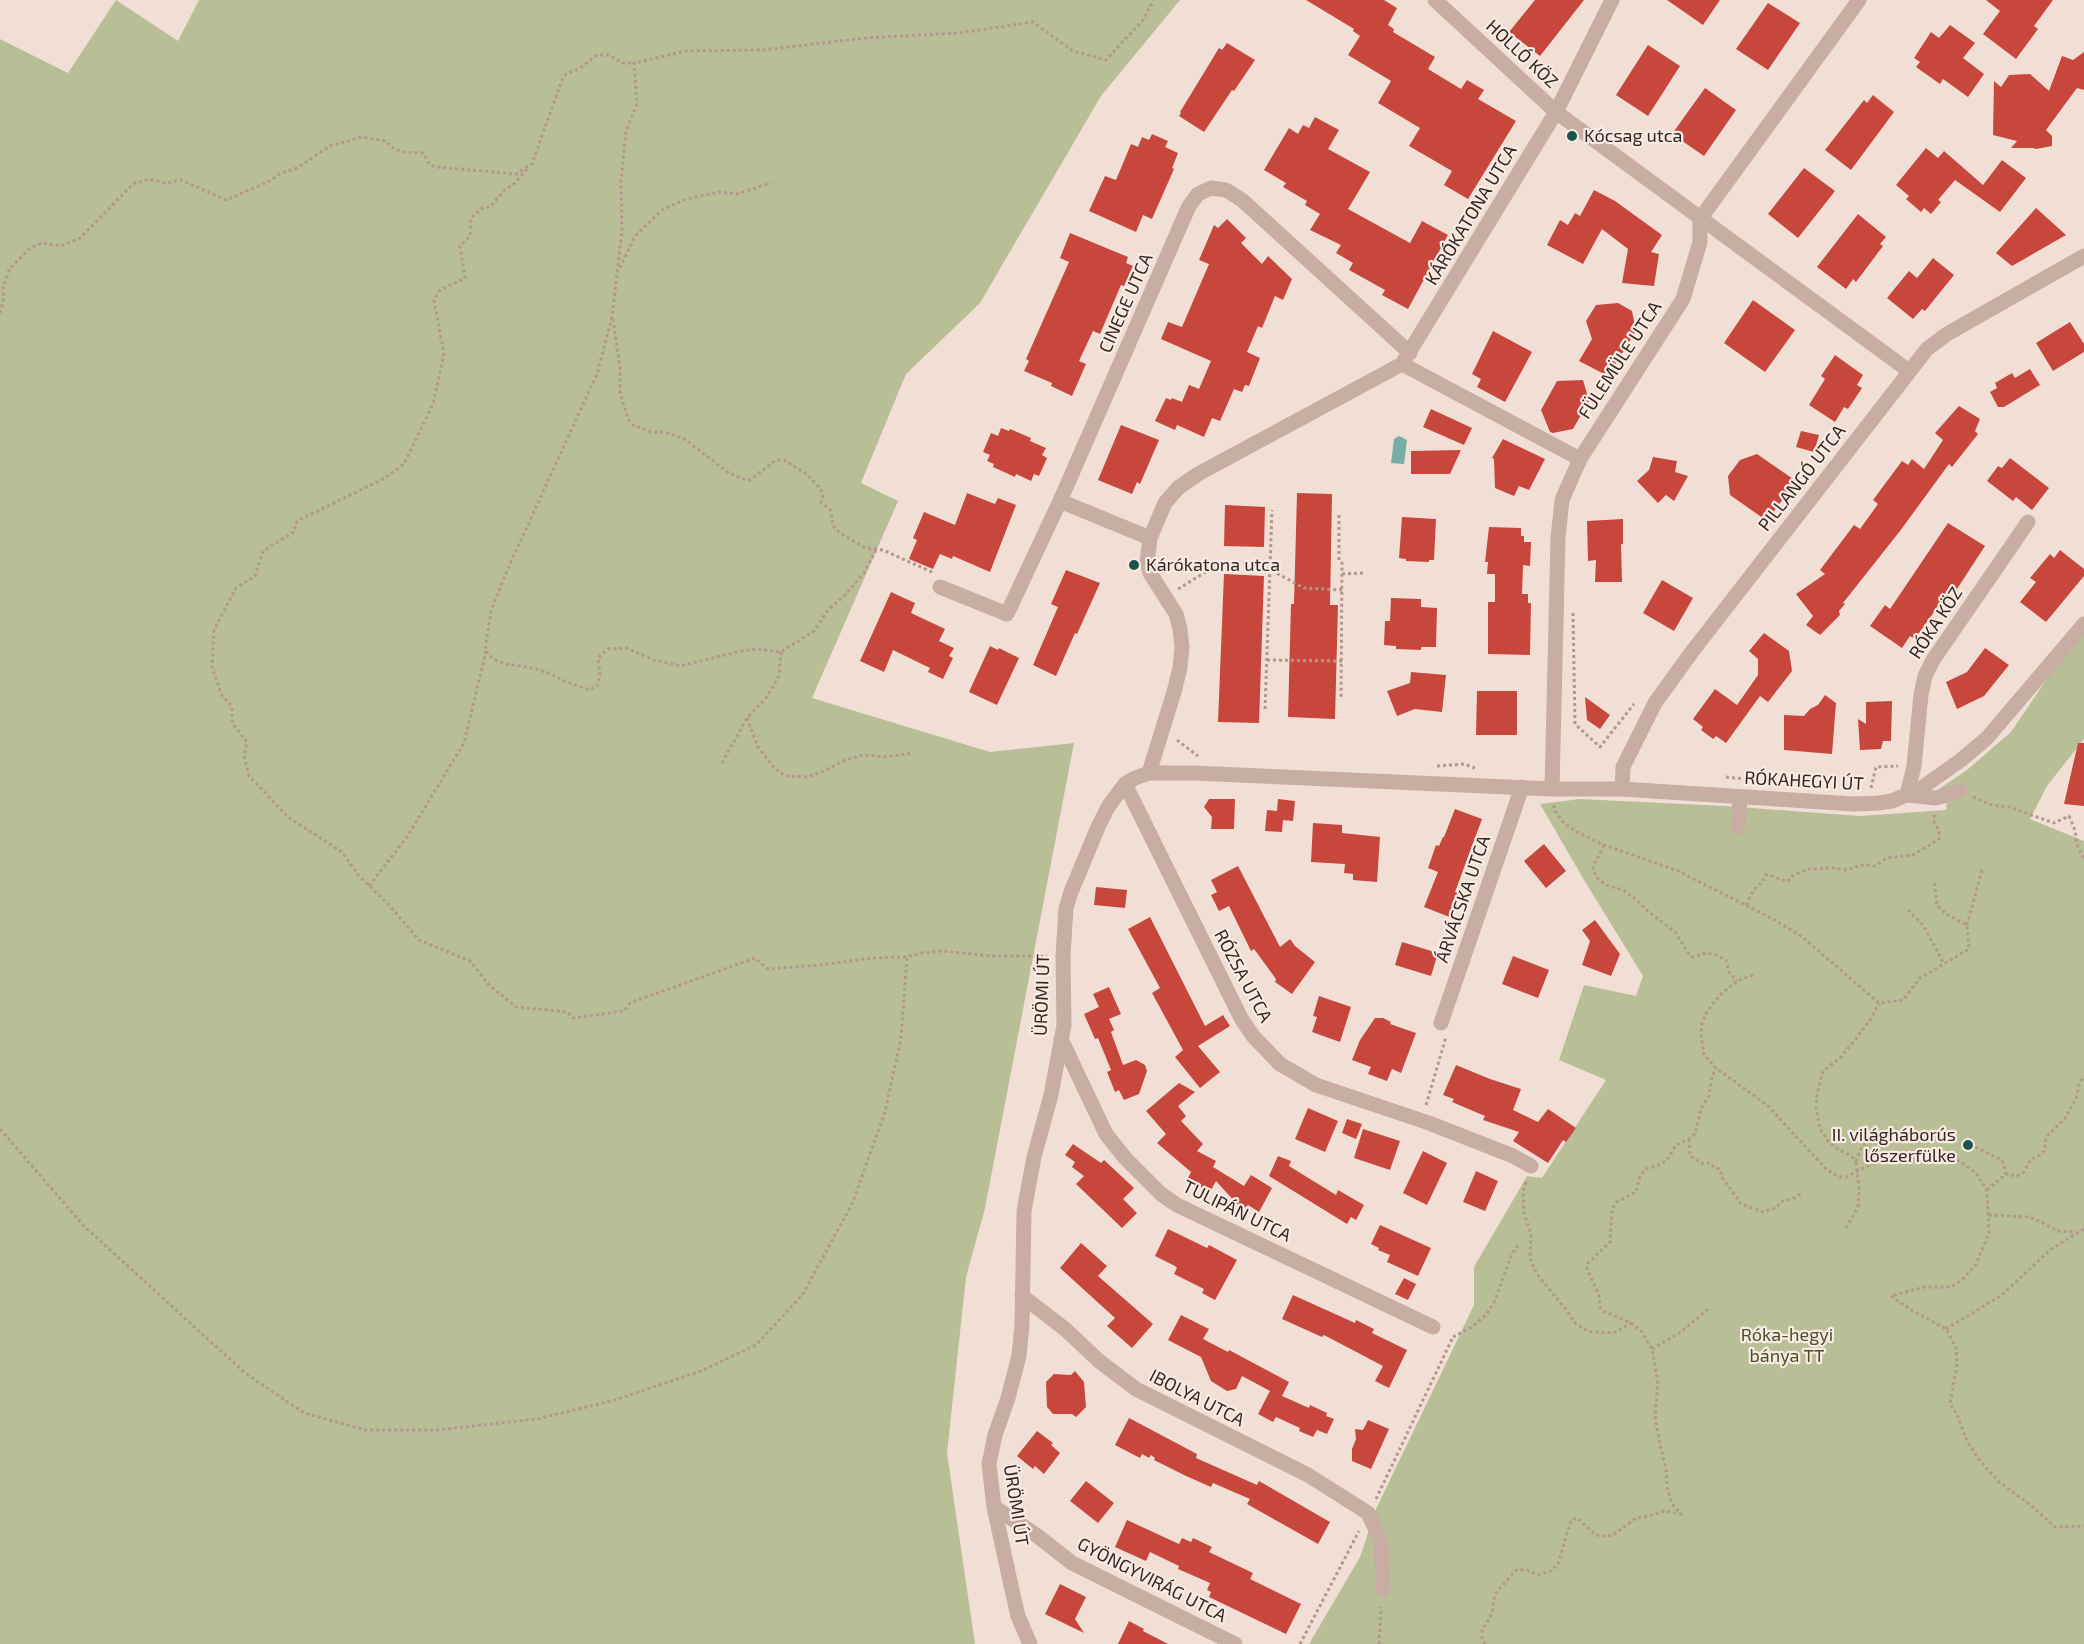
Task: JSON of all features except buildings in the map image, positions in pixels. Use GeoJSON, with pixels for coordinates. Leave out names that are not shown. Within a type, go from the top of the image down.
{"type":"FeatureCollection","features":[{"type":"Feature","properties":{"kind":"street","name":"HOLLÓ KÖZ"},"geometry":{"type":"LineString","coordinates":[[1435,0],[1556,112]]}},
{"type":"Feature","properties":{"kind":"street","name":"KÁRÓKATONA UTCA"},"geometry":{"type":"LineString","coordinates":[[1406,358],[1556,112],[1612,0]]}},
{"type":"Feature","properties":{"kind":"street"},"geometry":{"type":"LineString","coordinates":[[1700,219],[1859,0]]}},
{"type":"Feature","properties":{"kind":"street"},"geometry":{"type":"LineString","coordinates":[[1556,112],[1909,371]]}},
{"type":"Feature","properties":{"kind":"street","name":"CINEGE UTCA"},"geometry":{"type":"LineString","coordinates":[[940,587],[1007,614],[1060,501],[1190,206],[1198,194],[1211,188],[1226,190],[1242,200],[1406,358]]}},
{"type":"Feature","properties":{"kind":"street","name":"FÜLEMÜLE UTCA"},"geometry":{"type":"LineString","coordinates":[[1552,789],[1558,538],[1562,500],[1580,459],[1683,299],[1700,242],[1700,219]]}},
{"type":"Feature","properties":{"kind":"street","name":"PILLANGÓ UTCA"},"geometry":{"type":"LineString","coordinates":[[1622,789],[1623,767],[1655,703],[1909,371],[1936,340],[2082,262]]}},
{"type":"Feature","properties":{"kind":"street"},"geometry":{"type":"LineString","coordinates":[[1149,773],[1180,668],[1182,646],[1176,614],[1150,573],[1147,562],[1150,538],[1165,503],[1178,488],[1198,474],[1406,358],[1580,459]]}},
{"type":"Feature","properties":{"kind":"street"},"geometry":{"type":"LineString","coordinates":[[1060,501],[1150,538]]}},
{"type":"Feature","properties":{"kind":"street","name":"RÓKA KÖZ"},"geometry":{"type":"LineString","coordinates":[[1907,795],[1914,766],[1925,676],[1933,660],[2028,522]]}},
{"type":"Feature","properties":{"kind":"street","name":"RÓKAHEGYI ÚT"},"geometry":{"type":"LineString","coordinates":[[1522,788],[1622,789],[1854,804],[1892,801],[1936,779],[1987,738],[2084,624]]}},
{"type":"Feature","properties":{"kind":"street","name":"ÜRÖMI ÚT"},"geometry":{"type":"LineString","coordinates":[[1030,1644],[1018,1616],[994,1507],[989,1473],[990,1453],[1019,1356],[1026,1200],[1034,1157],[1051,1095],[1061,1039],[1065,996],[1064,921],[1071,892],[1108,807],[1125,784],[1149,773],[1522,788]]}},
{"type":"Feature","properties":{"kind":"street","name":"RÓZSA UTCA"},"geometry":{"type":"LineString","coordinates":[[1125,784],[1242,1020],[1253,1036],[1280,1064],[1316,1084],[1429,1123],[1513,1156],[1531,1166]]}},
{"type":"Feature","properties":{"kind":"street","name":"ÁRVÁCSKA UTCA"},"geometry":{"type":"LineString","coordinates":[[1441,1023],[1522,788]]}},
{"type":"Feature","properties":{"kind":"street"},"geometry":{"type":"LineString","coordinates":[[1907,795],[1936,798],[1960,791]]}},
{"type":"Feature","properties":{"kind":"street"},"geometry":{"type":"LineString","coordinates":[[1738,826],[1740,797]]}},
{"type":"Feature","properties":{"kind":"street","name":"TULIPÁN UTCA"},"geometry":{"type":"LineString","coordinates":[[1061,1039],[1106,1134],[1125,1158],[1161,1194],[1177,1205],[1433,1327]]}},
{"type":"Feature","properties":{"kind":"street","name":"IBOLYA UTCA"},"geometry":{"type":"LineString","coordinates":[[1022,1296],[1136,1389],[1308,1475],[1368,1513]]}},
{"type":"Feature","properties":{"kind":"street","name":"GYÖNGYVIRÁG UTCA"},"geometry":{"type":"LineString","coordinates":[[994,1507],[1035,1534],[1072,1563],[1235,1644]]}},
{"type":"Feature","properties":{"kind":"street"},"geometry":{"type":"LineString","coordinates":[[1368,1513],[1381,1541],[1383,1590]]}},
{"type":"Feature","properties":{"kind":"path"},"geometry":{"type":"LineString","coordinates":[[1063,956],[991,956],[942,951],[907,957],[871,958],[768,969],[755,958],[630,1003],[624,1011],[573,1018],[567,1012],[516,1007],[489,985],[470,961],[419,940],[389,905],[359,876],[342,852],[288,816],[249,776],[244,756],[247,742],[232,723],[232,706],[222,696],[212,667],[214,630],[236,588],[255,576],[263,551],[294,532],[297,521],[385,478],[404,464],[433,404],[444,354],[434,300],[440,290],[465,278],[460,246],[471,236],[471,218],[482,208],[490,207],[532,164],[566,74],[579,69],[597,55],[608,55],[623,63],[634,63],[686,51],[763,50],[865,38],[959,33],[1033,22],[1073,51],[1106,60],[1142,21],[1154,0]]}},
{"type":"Feature","properties":{"kind":"path"},"geometry":{"type":"LineString","coordinates":[[369,886],[407,837],[464,743],[486,651],[491,611],[509,566],[597,374],[612,317],[618,272],[622,230],[621,182],[626,131],[637,104],[634,63]]}},
{"type":"Feature","properties":{"kind":"path"},"geometry":{"type":"LineString","coordinates":[[0,313],[4,298],[3,286],[10,268],[30,248],[42,243],[61,246],[80,238],[134,184],[149,179],[166,183],[181,180],[226,200],[268,182],[281,173],[297,168],[330,146],[361,137],[385,141],[394,149],[404,152],[423,153],[430,165],[437,167],[516,174],[527,169]]}},
{"type":"Feature","properties":{"kind":"path"},"geometry":{"type":"LineString","coordinates":[[618,272],[635,236],[662,210],[686,199],[718,192],[737,194],[771,183]]}},
{"type":"Feature","properties":{"kind":"path"},"geometry":{"type":"LineString","coordinates":[[612,317],[620,367],[620,392],[628,419],[633,425],[651,432],[664,432],[683,438],[729,473],[743,479],[750,480],[776,460],[784,460],[806,473],[820,488],[823,495],[821,502],[831,511],[833,525],[839,532],[865,548],[883,550],[942,577],[940,587]]}},
{"type":"Feature","properties":{"kind":"path"},"geometry":{"type":"LineString","coordinates":[[1265,709],[1272,510]]}},
{"type":"Feature","properties":{"kind":"path"},"geometry":{"type":"LineString","coordinates":[[1340,515],[1341,698]]}},
{"type":"Feature","properties":{"kind":"path"},"geometry":{"type":"LineString","coordinates":[[486,651],[493,659],[506,664],[549,673],[589,690],[597,686],[600,675],[598,657],[608,649],[626,648],[654,660],[681,666],[741,651],[759,649],[781,651],[814,632],[828,610],[864,573],[876,550]]}},
{"type":"Feature","properties":{"kind":"path"},"geometry":{"type":"LineString","coordinates":[[1166,597],[1217,565],[1240,562],[1269,568],[1304,588],[1342,590]]}},
{"type":"Feature","properties":{"kind":"path"},"geometry":{"type":"LineString","coordinates":[[1342,574],[1364,573]]}},
{"type":"Feature","properties":{"kind":"path"},"geometry":{"type":"LineString","coordinates":[[1557,598],[1572,608],[1575,617],[1575,724],[1600,747],[1636,702]]}},
{"type":"Feature","properties":{"kind":"path"},"geometry":{"type":"LineString","coordinates":[[722,763],[747,718],[766,698],[779,676],[781,651]]}},
{"type":"Feature","properties":{"kind":"path"},"geometry":{"type":"LineString","coordinates":[[1267,660],[1342,661]]}},
{"type":"Feature","properties":{"kind":"path"},"geometry":{"type":"LineString","coordinates":[[747,718],[758,747],[774,768],[785,776],[808,777],[845,760],[863,755],[885,757],[913,753]]}},
{"type":"Feature","properties":{"kind":"path"},"geometry":{"type":"LineString","coordinates":[[1552,789],[1556,811],[1564,823],[1577,832],[1604,845],[1650,859],[1678,871],[1801,936],[1879,1003],[1903,1000],[1920,978],[1969,949],[1967,925],[1982,870]]}},
{"type":"Feature","properties":{"kind":"path"},"geometry":{"type":"LineString","coordinates":[[1960,791],[1992,805],[2009,807],[2054,823],[2069,816],[2075,830],[2077,845],[2084,859]]}},
{"type":"Feature","properties":{"kind":"path"},"geometry":{"type":"LineString","coordinates":[[1746,905],[1765,875],[1770,874],[1785,881],[1808,869],[1847,870],[1861,865],[1875,866],[1887,858],[1913,855],[1924,846],[1939,839],[1939,831],[1934,822],[1936,798]]}},
{"type":"Feature","properties":{"kind":"path"},"geometry":{"type":"LineString","coordinates":[[1604,845],[1593,867],[1596,877],[1606,885],[1623,890],[1637,900],[1675,932],[1693,957],[1706,953],[1726,960],[1729,972],[1737,981]]}},
{"type":"Feature","properties":{"kind":"path"},"geometry":{"type":"LineString","coordinates":[[1934,880],[1937,905],[1946,914],[1967,925]]}},
{"type":"Feature","properties":{"kind":"path"},"geometry":{"type":"LineString","coordinates":[[1908,910],[1923,925],[1944,964]]}},
{"type":"Feature","properties":{"kind":"path"},"geometry":{"type":"LineString","coordinates":[[0,1129],[84,1226],[245,1374],[304,1413],[366,1430],[437,1430],[537,1419],[615,1400],[711,1367],[756,1345],[803,1294],[852,1204],[885,1112],[900,1038],[907,957]]}},
{"type":"Feature","properties":{"kind":"path"},"geometry":{"type":"LineString","coordinates":[[1753,975],[1737,981],[1720,995],[1708,1010],[1702,1023],[1701,1034],[1704,1055],[1716,1068],[1767,1105],[1827,1170],[1840,1177],[1846,1177],[1891,1154],[1924,1151],[1933,1153],[1938,1159],[1959,1161],[1976,1173],[1987,1190],[1989,1233],[1976,1264],[1962,1280],[1951,1287],[1925,1287],[1891,1296],[1946,1329],[1956,1347],[1957,1365],[1950,1404],[1975,1453],[1999,1482],[2055,1527],[2084,1526]]}},
{"type":"Feature","properties":{"kind":"path"},"geometry":{"type":"LineString","coordinates":[[1856,1161],[1851,1155],[1836,1148],[1820,1128],[1817,1120],[1817,1094],[1823,1071],[1840,1058],[1854,1041],[1879,1003]]}},
{"type":"Feature","properties":{"kind":"path"},"geometry":{"type":"LineString","coordinates":[[1429,1123],[1423,1115],[1446,1039],[1441,1023]]}},
{"type":"Feature","properties":{"kind":"path"},"geometry":{"type":"LineString","coordinates":[[1485,1644],[1482,1631],[1492,1613],[1495,1594],[1516,1570],[1527,1570],[1538,1575],[1551,1571],[1558,1564],[1572,1520],[1577,1518],[1596,1535],[1611,1536],[1636,1518],[1664,1511],[1681,1514],[1672,1504],[1659,1444],[1655,1416],[1658,1384],[1652,1349],[1641,1331],[1630,1323],[1603,1311],[1594,1281],[1587,1269],[1588,1263],[1610,1242],[1612,1209],[1617,1202],[1636,1192],[1640,1176],[1646,1169],[1667,1160],[1676,1145],[1695,1134],[1701,1108],[1709,1095],[1716,1068]]}},
{"type":"Feature","properties":{"kind":"path"},"geometry":{"type":"LineString","coordinates":[[2006,1174],[2017,1176],[2024,1172],[2031,1159],[2045,1150],[2048,1135],[2064,1119],[2076,1099],[2079,1084],[2084,1076]]}},
{"type":"Feature","properties":{"kind":"path"},"geometry":{"type":"LineString","coordinates":[[1846,1228],[1858,1207],[1859,1188],[1856,1161],[1862,1146],[1875,1136]]}},
{"type":"Feature","properties":{"kind":"path"},"geometry":{"type":"LineString","coordinates":[[1689,1139],[1690,1156],[1703,1164],[1710,1163],[1720,1169],[1741,1204],[1763,1212],[1776,1208],[1781,1202],[1797,1197],[1802,1192]]}},
{"type":"Feature","properties":{"kind":"path"},"geometry":{"type":"LineString","coordinates":[[1972,1142],[1977,1148],[2002,1160],[2006,1174]]}},
{"type":"Feature","properties":{"kind":"path"},"geometry":{"type":"LineString","coordinates":[[1531,1166],[1523,1193],[1524,1212],[1531,1235],[1530,1258],[1536,1273],[1576,1324],[1588,1331],[1616,1332],[1630,1323]]}},
{"type":"Feature","properties":{"kind":"path"},"geometry":{"type":"LineString","coordinates":[[1987,1190],[2006,1174]]}},
{"type":"Feature","properties":{"kind":"path"},"geometry":{"type":"LineString","coordinates":[[1989,1215],[2028,1217],[2058,1231],[2079,1232]]}},
{"type":"Feature","properties":{"kind":"path"},"geometry":{"type":"LineString","coordinates":[[1946,1329],[2002,1294],[2050,1249],[2084,1229]]}},
{"type":"Feature","properties":{"kind":"path"},"geometry":{"type":"LineString","coordinates":[[1300,1644],[1368,1513],[1453,1337],[1472,1327],[1486,1315],[1494,1303],[1518,1243]]}},
{"type":"Feature","properties":{"kind":"path"},"geometry":{"type":"LineString","coordinates":[[1652,1349],[1681,1332],[1708,1309]]}},
{"type":"Feature","properties":{"kind":"path"},"geometry":{"type":"LineString","coordinates":[[1379,1644],[1383,1590]]}},
{"type":"Feature","properties":{"kind":"green space"},"geometry":{"type":"Polygon","coordinates":[[[116,0],[178,41],[199,0],[1180,0],[1101,96],[980,303],[906,374],[861,483],[898,501],[812,698],[990,752],[1074,743],[985,1208],[966,1277],[947,1453],[975,1644],[0,1644],[0,39],[68,73],[116,0]]]}},
{"type":"Feature","properties":{"kind":"green space","name":"Róka-hegyi bánya TT"},"geometry":{"type":"Polygon","coordinates":[[[2084,624],[2084,739],[2047,786],[2030,819],[2084,841],[2084,1644],[1309,1644],[1360,1557],[1376,1509],[1474,1305],[1474,1267],[1527,1176],[1542,1178],[1606,1080],[1559,1060],[1584,985],[1636,996],[1643,976],[1540,804],[1580,799],[1725,806],[1860,816],[1946,810],[1947,798],[1938,795],[1939,789],[1967,770],[2011,732],[2084,624]]]}},
{"type":"Feature","properties":{"kind":"water"},"geometry":{"type":"Polygon","coordinates":[[[1399,436],[1407,440],[1404,464],[1391,463],[1394,439],[1399,436]]]}},
{"type":"Feature","properties":{"kind":"place","name":"Kócsag utca"},"geometry":{"type":"Point","coordinates":[1572,136]}},
{"type":"Feature","properties":{"kind":"place","name":"Kárókatona utca"},"geometry":{"type":"Point","coordinates":[1134,565]}},
{"type":"Feature","properties":{"kind":"place","name":"II. világháborús lőszerfülke"},"geometry":{"type":"Point","coordinates":[1968,1145]}}]}
